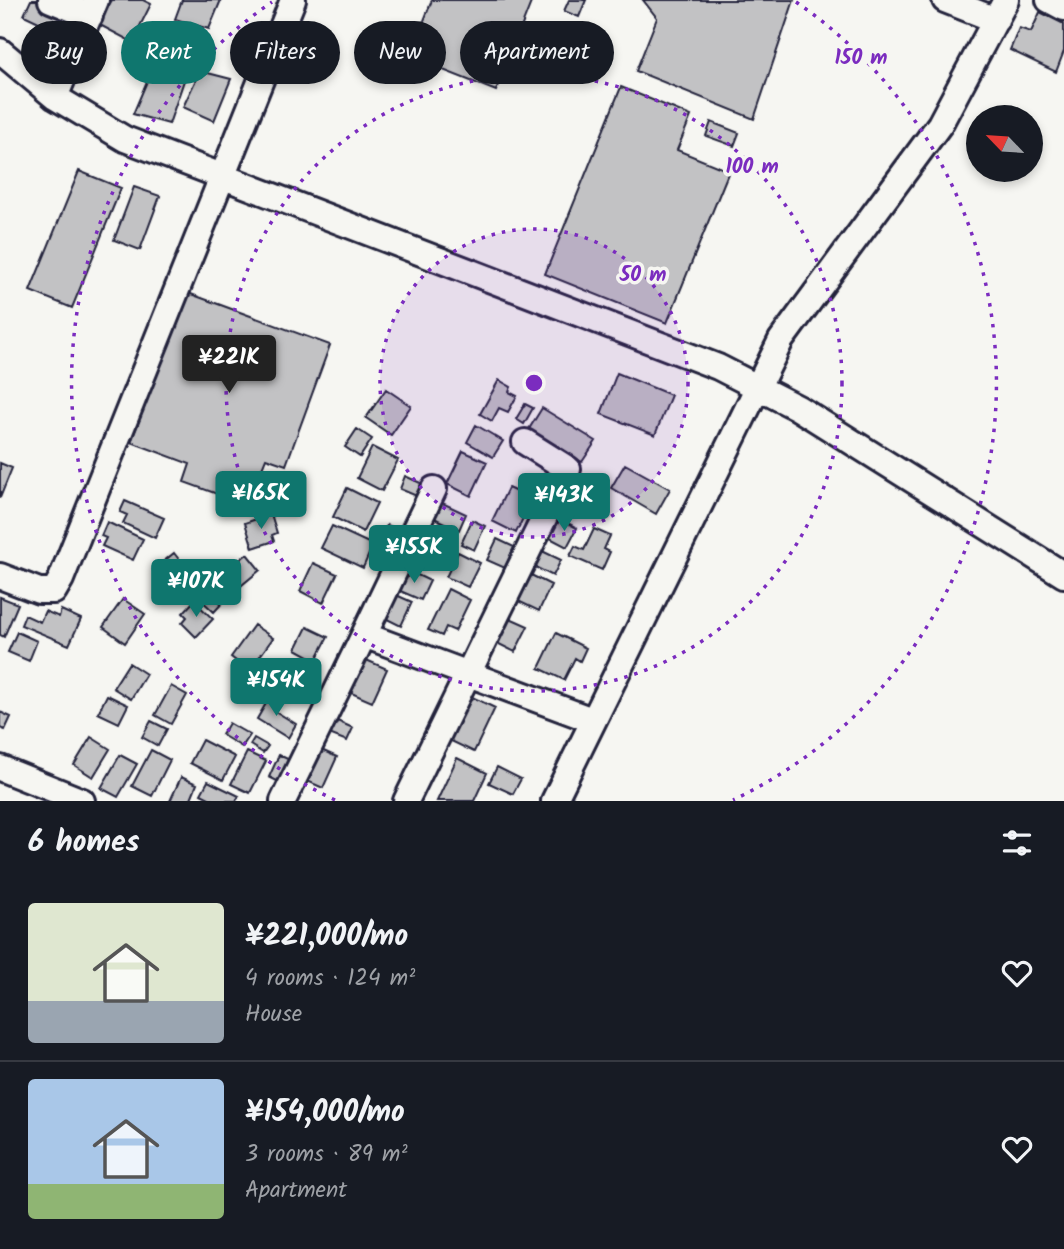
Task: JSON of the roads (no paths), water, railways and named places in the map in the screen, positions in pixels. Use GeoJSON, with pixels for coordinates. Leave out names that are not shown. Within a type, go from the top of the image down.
{"type":"FeatureCollection","features":[{"type":"Feature","properties":{"kind":"street"},"geometry":{"type":"LineString","coordinates":[[51,0],[93,8],[55,97]]}},
{"type":"Feature","properties":{"kind":"street"},"geometry":{"type":"LineString","coordinates":[[0,576],[39,591],[54,591],[61,579],[293,0]]}},
{"type":"Feature","properties":{"kind":"street"},"geometry":{"type":"LineString","coordinates":[[554,801],[781,340],[940,124],[1001,10],[945,0]]}},
{"type":"Feature","properties":{"kind":"street"},"geometry":{"type":"LineString","coordinates":[[1049,0],[1064,8]]}},
{"type":"Feature","properties":{"kind":"street"},"geometry":{"type":"LineString","coordinates":[[0,51],[55,97],[125,139],[718,368],[798,408],[1064,575]]}},
{"type":"Feature","properties":{"kind":"street"},"geometry":{"type":"LineString","coordinates":[[406,801],[568,469],[525,442]]}},
{"type":"Feature","properties":{"kind":"street"},"geometry":{"type":"LineString","coordinates":[[283,801],[434,489]]}},
{"type":"Feature","properties":{"kind":"street"},"geometry":{"type":"LineString","coordinates":[[364,635],[592,720]]}},
{"type":"Feature","properties":{"kind":"street"},"geometry":{"type":"LineString","coordinates":[[0,768],[35,793],[82,801]]}}]}
